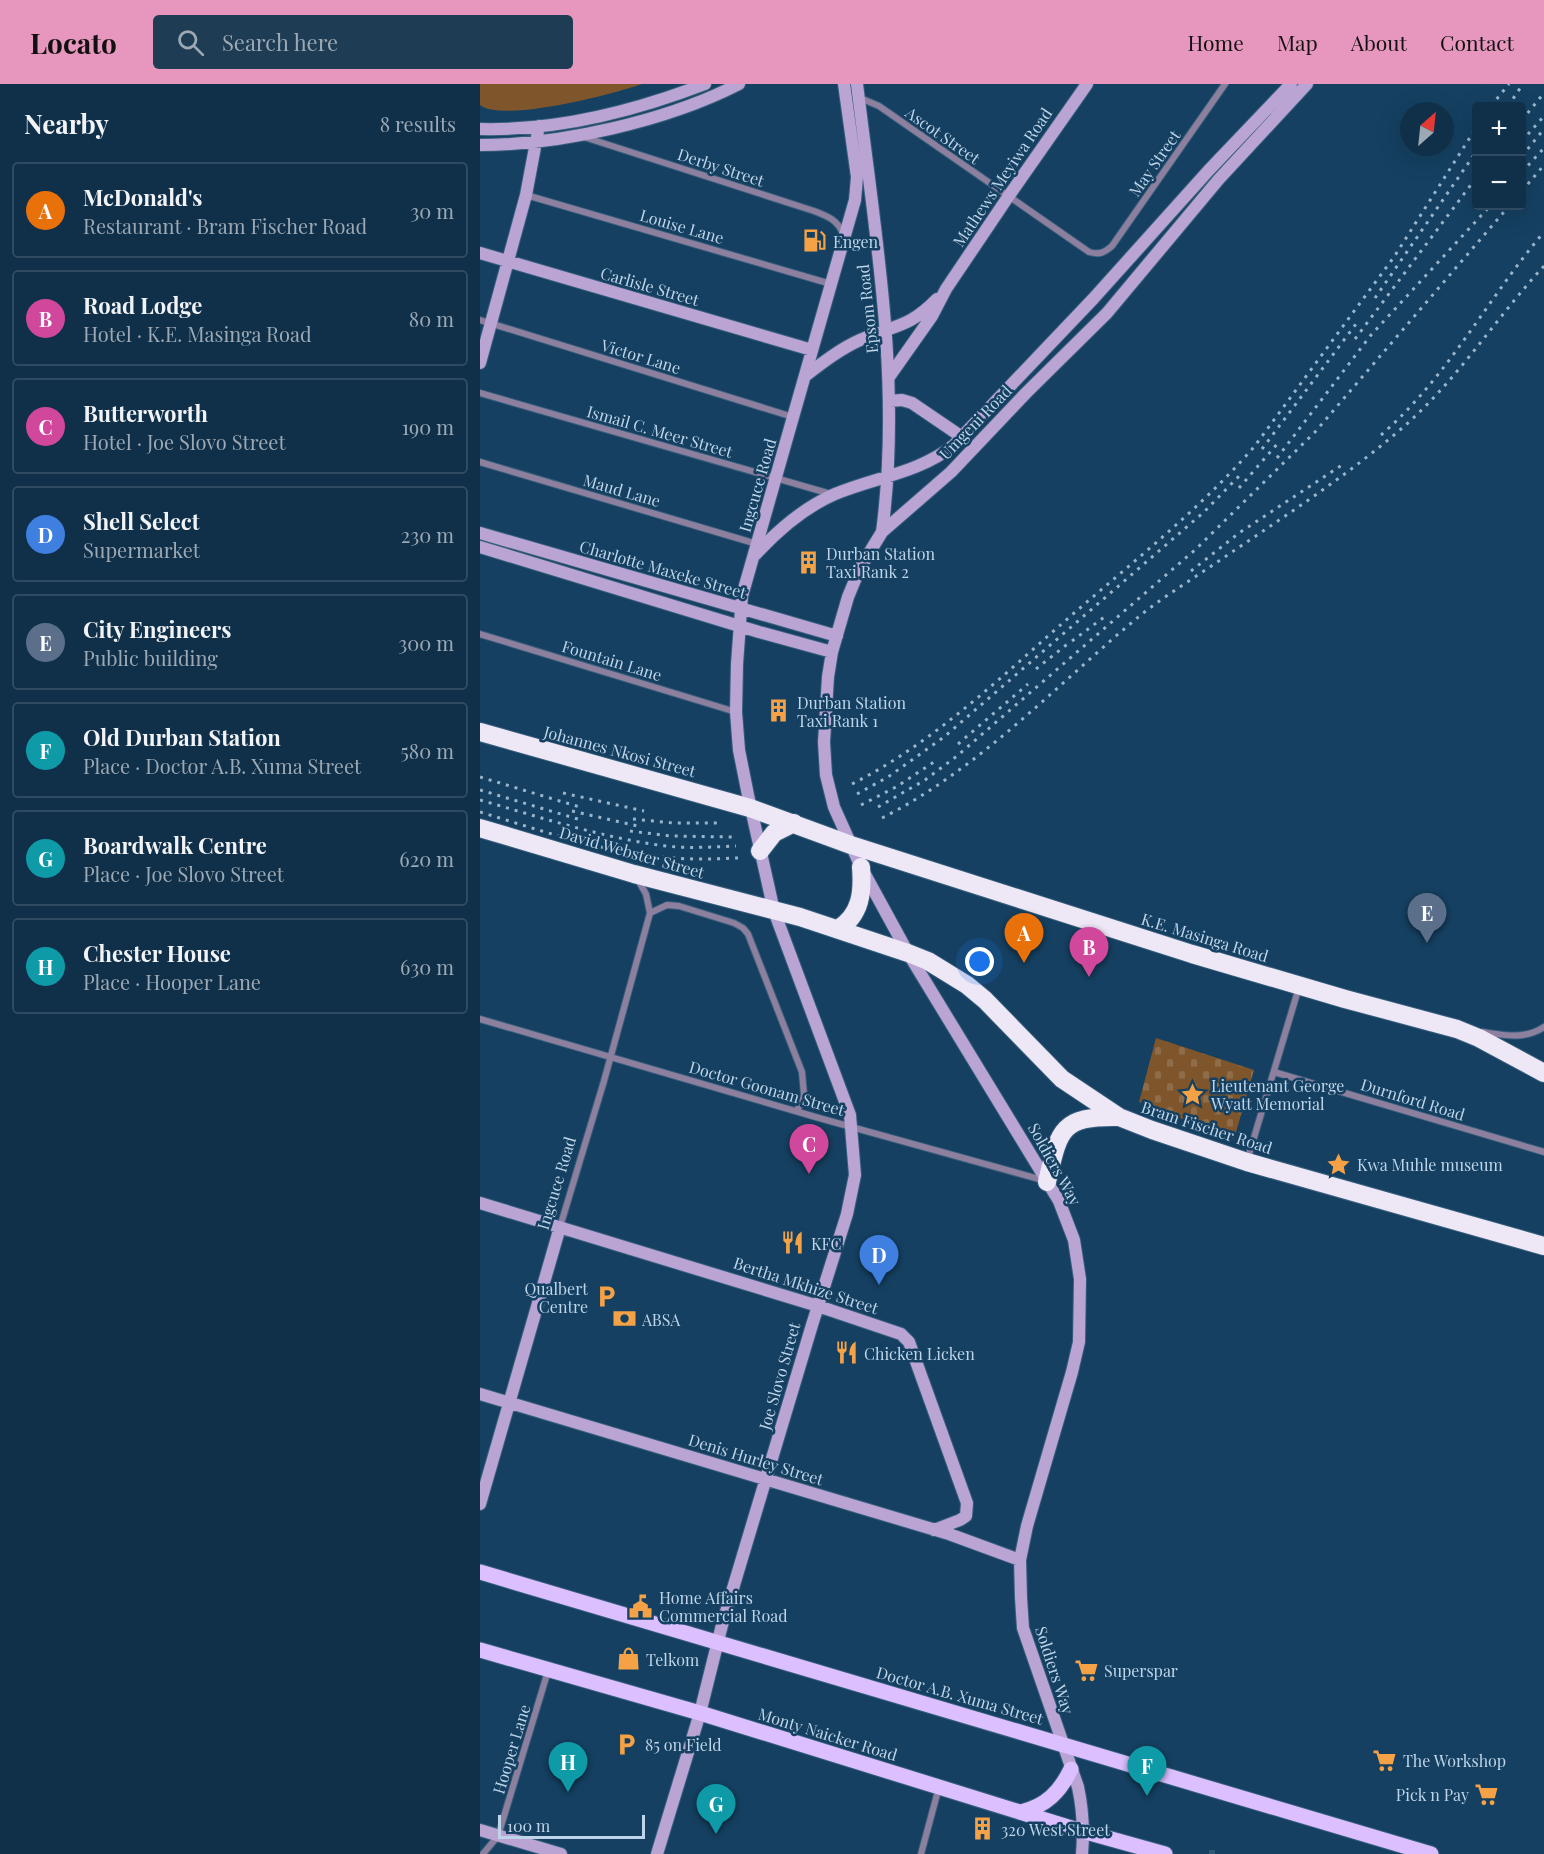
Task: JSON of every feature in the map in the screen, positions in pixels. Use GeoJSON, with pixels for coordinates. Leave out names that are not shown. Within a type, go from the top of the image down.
{"type":"FeatureCollection","features":[{"type":"Feature","properties":{"kind":"highway","name":"Johannes Nkosi Street"},"geometry":{"type":"LineString","coordinates":[[480,732],[750,808],[794,823]]}},
{"type":"Feature","properties":{"kind":"highway"},"geometry":{"type":"LineString","coordinates":[[760,851],[774,833],[794,823],[851,845]]}},
{"type":"Feature","properties":{"kind":"highway","name":"David Webster Street"},"geometry":{"type":"LineString","coordinates":[[480,828],[634,874],[774,911]]}},
{"type":"Feature","properties":{"kind":"highway","name":"K.E. Masinga Road"},"geometry":{"type":"LineString","coordinates":[[851,845],[1181,951],[1457,1029],[1497,1047],[1544,1073]]}},
{"type":"Feature","properties":{"kind":"highway"},"geometry":{"type":"LineString","coordinates":[[774,911],[838,929],[847,924],[860,902],[863,885],[861,867]]}},
{"type":"Feature","properties":{"kind":"highway","name":"Bram Fischer Road"},"geometry":{"type":"LineString","coordinates":[[838,929],[928,961],[967,985],[985,1000],[1062,1079],[1119,1117],[1247,1162],[1544,1246]]}},
{"type":"Feature","properties":{"kind":"highway"},"geometry":{"type":"LineString","coordinates":[[1047,1182],[1056,1146],[1064,1130],[1072,1123],[1087,1118],[1119,1117]]}},
{"type":"Feature","properties":{"kind":"main road"},"geometry":{"type":"LineString","coordinates":[[480,129],[539,126],[630,109],[705,84]]}},
{"type":"Feature","properties":{"kind":"main road"},"geometry":{"type":"LineString","coordinates":[[480,145],[536,143],[578,136],[687,107],[739,84]]}},
{"type":"Feature","properties":{"kind":"main road","name":"Ingcuce Road"},"geometry":{"type":"LineString","coordinates":[[760,851],[750,808],[736,712],[741,609],[755,550],[855,200],[857,177],[844,84]]}},
{"type":"Feature","properties":{"kind":"main road","name":"Epsom Road"},"geometry":{"type":"LineString","coordinates":[[857,84],[886,331],[889,377],[888,477],[882,532]]}},
{"type":"Feature","properties":{"kind":"main road","name":"Mathews Meyiwa Road"},"geometry":{"type":"LineString","coordinates":[[889,377],[932,316],[946,289],[1008,197],[1087,84]]}},
{"type":"Feature","properties":{"kind":"main road","name":"Umgeni Road"},"geometry":{"type":"LineString","coordinates":[[851,845],[834,807],[825,760],[826,698],[832,652],[848,597],[860,568],[882,532],[951,472],[1107,313],[1219,179],[1244,144],[1295,86]]}},
{"type":"Feature","properties":{"kind":"main road"},"geometry":{"type":"LineString","coordinates":[[480,363],[485,322],[509,262],[526,195],[539,126]]}},
{"type":"Feature","properties":{"kind":"main road","name":"Umgeni Road"},"geometry":{"type":"LineString","coordinates":[[755,550],[790,522],[833,495],[933,459],[962,437],[1093,299],[1209,170],[1244,144]]}},
{"type":"Feature","properties":{"kind":"main road"},"geometry":{"type":"LineString","coordinates":[[1209,170],[1219,179]]}},
{"type":"Feature","properties":{"kind":"main road","name":"Carlisle Street"},"geometry":{"type":"LineString","coordinates":[[480,253],[812,350]]}},
{"type":"Feature","properties":{"kind":"main road","name":"Mathews Meyiwa Road"},"geometry":{"type":"LineString","coordinates":[[805,376],[851,344],[914,319],[946,289]]}},
{"type":"Feature","properties":{"kind":"main road"},"geometry":{"type":"LineString","coordinates":[[1093,299],[1107,313]]}},
{"type":"Feature","properties":{"kind":"main road"},"geometry":{"type":"LineString","coordinates":[[890,401],[902,400],[912,403],[962,437]]}},
{"type":"Feature","properties":{"kind":"main road","name":"Charlotte Maxeke Street"},"geometry":{"type":"LineString","coordinates":[[480,534],[837,636]]}},
{"type":"Feature","properties":{"kind":"main road","name":"Charlotte Maxeke Street"},"geometry":{"type":"LineString","coordinates":[[480,547],[832,652]]}},
{"type":"Feature","properties":{"kind":"main road"},"geometry":{"type":"LineString","coordinates":[[543,566],[546,552]]}},
{"type":"Feature","properties":{"kind":"main road"},"geometry":{"type":"LineString","coordinates":[[628,591],[632,577]]}},
{"type":"Feature","properties":{"kind":"main road","name":"Soldiers Way"},"geometry":{"type":"LineString","coordinates":[[851,845],[908,953],[1059,1201],[1074,1240],[1080,1279],[1081,1318],[1075,1363],[1027,1526],[1020,1560],[1023,1628],[1082,1806],[1084,1831],[1082,1854]]}},
{"type":"Feature","properties":{"kind":"main road"},"geometry":{"type":"LineString","coordinates":[[760,851],[774,911]]}},
{"type":"Feature","properties":{"kind":"main road","name":"Joe Slovo Street"},"geometry":{"type":"LineString","coordinates":[[657,1854],[700,1713],[717,1644],[852,1195],[855,1175],[850,1115],[774,911]]}},
{"type":"Feature","properties":{"kind":"main road","name":"Bertha Mkhize Street"},"geometry":{"type":"LineString","coordinates":[[480,1203],[818,1306],[901,1334],[909,1342],[967,1503],[966,1516],[934,1530]]}},
{"type":"Feature","properties":{"kind":"main road","name":"Ingcuce Road"},"geometry":{"type":"LineString","coordinates":[[480,1504],[560,1227]]}},
{"type":"Feature","properties":{"kind":"main road","name":"Denis Hurley Street"},"geometry":{"type":"LineString","coordinates":[[480,1394],[934,1530],[1020,1560]]}},
{"type":"Feature","properties":{"kind":"main road","name":"Doctor A.B. Xuma Street"},"geometry":{"type":"LineString","coordinates":[[480,1572],[1431,1854]]}},
{"type":"Feature","properties":{"kind":"main road","name":"Monty Naicker Road"},"geometry":{"type":"LineString","coordinates":[[480,1650],[700,1713],[1020,1812],[1165,1854]]}},
{"type":"Feature","properties":{"kind":"main road"},"geometry":{"type":"LineString","coordinates":[[1020,1812],[1043,1805],[1054,1797],[1071,1769]]}},
{"type":"Feature","properties":{"kind":"main road"},"geometry":{"type":"LineString","coordinates":[[480,1830],[561,1854]]}},
{"type":"Feature","properties":{"kind":"street","name":"May Street"},"geometry":{"type":"LineString","coordinates":[[1101,254],[1112,246],[1226,84]]}},
{"type":"Feature","properties":{"kind":"street","name":"Ascot Street"},"geometry":{"type":"LineString","coordinates":[[859,98],[879,106],[1089,252],[1101,254]]}},
{"type":"Feature","properties":{"kind":"street","name":"Derby Street"},"geometry":{"type":"LineString","coordinates":[[578,136],[814,211],[831,218],[838,224],[845,237]]}},
{"type":"Feature","properties":{"kind":"street","name":"Louise Lane"},"geometry":{"type":"LineString","coordinates":[[526,195],[831,284]]}},
{"type":"Feature","properties":{"kind":"street","name":"Victor Lane"},"geometry":{"type":"LineString","coordinates":[[485,322],[794,417]]}},
{"type":"Feature","properties":{"kind":"street","name":"Ismail C. Meer Street"},"geometry":{"type":"LineString","coordinates":[[480,393],[833,495]]}},
{"type":"Feature","properties":{"kind":"street","name":"Maud Lane"},"geometry":{"type":"LineString","coordinates":[[480,462],[755,550]]}},
{"type":"Feature","properties":{"kind":"street","name":"Fountain Lane"},"geometry":{"type":"LineString","coordinates":[[480,634],[736,712]]}},
{"type":"Feature","properties":{"kind":"street"},"geometry":{"type":"LineString","coordinates":[[634,874],[646,894],[650,913],[667,905],[679,906],[734,923],[748,934],[802,1072],[804,1095],[797,1111]]}},
{"type":"Feature","properties":{"kind":"street","name":"Ingcuce Road"},"geometry":{"type":"LineString","coordinates":[[560,1227],[650,913]]}},
{"type":"Feature","properties":{"kind":"street"},"geometry":{"type":"LineString","coordinates":[[1247,1162],[1300,986]]}},
{"type":"Feature","properties":{"kind":"street","name":"Doctor Goonam Street"},"geometry":{"type":"LineString","coordinates":[[480,1019],[1047,1182]]}},
{"type":"Feature","properties":{"kind":"street"},"geometry":{"type":"LineString","coordinates":[[1457,1029],[1524,1036],[1544,1027]]}},
{"type":"Feature","properties":{"kind":"street","name":"Durnford Road"},"geometry":{"type":"LineString","coordinates":[[1274,1072],[1544,1152]]}},
{"type":"Feature","properties":{"kind":"street","name":"Hooper Lane"},"geometry":{"type":"LineString","coordinates":[[498,1836],[548,1670]]}},
{"type":"Feature","properties":{"kind":"street"},"geometry":{"type":"LineString","coordinates":[[921,1854],[939,1787]]}},
{"type":"Feature","properties":{"kind":"street"},"geometry":{"type":"LineString","coordinates":[[483,1854],[498,1836]]}},
{"type":"Feature","properties":{"kind":"green space"},"geometry":{"type":"Polygon","coordinates":[[[480,84],[642,84],[585,100],[511,111],[492,110],[480,105],[480,84]]]}},
{"type":"Feature","properties":{"kind":"green space"},"geometry":{"type":"Polygon","coordinates":[[[1156,1038],[1254,1070],[1234,1139],[1139,1102],[1156,1038]]]}},
{"type":"Feature","properties":{"kind":"railway"},"geometry":{"type":"LineString","coordinates":[[1494,102],[1509,84]]}},
{"type":"Feature","properties":{"kind":"railway"},"geometry":{"type":"LineString","coordinates":[[1511,102],[1523,84]]}},
{"type":"Feature","properties":{"kind":"railway"},"geometry":{"type":"LineString","coordinates":[[1526,115],[1544,93]]}},
{"type":"Feature","properties":{"kind":"railway"},"geometry":{"type":"LineString","coordinates":[[1526,136],[1544,116]]}},
{"type":"Feature","properties":{"kind":"railway"},"geometry":{"type":"LineString","coordinates":[[1526,151],[1544,129]]}},
{"type":"Feature","properties":{"kind":"railway"},"geometry":{"type":"LineString","coordinates":[[852,784],[912,748],[994,684],[1212,492],[1233,470],[1254,447],[1394,257],[1472,134]]}},
{"type":"Feature","properties":{"kind":"railway"},"geometry":{"type":"LineString","coordinates":[[1526,168],[1544,148]]}},
{"type":"Feature","properties":{"kind":"railway"},"geometry":{"type":"LineString","coordinates":[[1375,298],[1473,156]]}},
{"type":"Feature","properties":{"kind":"railway"},"geometry":{"type":"LineString","coordinates":[[1526,186],[1544,165]]}},
{"type":"Feature","properties":{"kind":"railway"},"geometry":{"type":"LineString","coordinates":[[1355,339],[1472,183]]}},
{"type":"Feature","properties":{"kind":"railway"},"geometry":{"type":"LineString","coordinates":[[1277,458],[1371,335],[1486,210]]}},
{"type":"Feature","properties":{"kind":"railway"},"geometry":{"type":"LineString","coordinates":[[878,807],[925,780],[957,756],[1196,549],[1315,432],[1506,210]]}},
{"type":"Feature","properties":{"kind":"railway"},"geometry":{"type":"LineString","coordinates":[[1381,435],[1427,388],[1544,232]]}},
{"type":"Feature","properties":{"kind":"railway"},"geometry":{"type":"LineString","coordinates":[[882,818],[918,798],[985,750],[1151,607],[1309,500],[1379,448],[1440,391],[1544,266]]}},
{"type":"Feature","properties":{"kind":"railway"},"geometry":{"type":"LineString","coordinates":[[1262,449],[1356,324]]}},
{"type":"Feature","properties":{"kind":"railway"},"geometry":{"type":"LineString","coordinates":[[1239,488],[1278,443]]}},
{"type":"Feature","properties":{"kind":"railway"},"geometry":{"type":"LineString","coordinates":[[1191,571],[1239,533],[1345,463]]}},
{"type":"Feature","properties":{"kind":"railway"},"geometry":{"type":"LineString","coordinates":[[857,794],[888,777],[944,737],[1204,512],[1241,474]]}},
{"type":"Feature","properties":{"kind":"railway"},"geometry":{"type":"LineString","coordinates":[[1072,641],[1107,615]]}},
{"type":"Feature","properties":{"kind":"railway"},"geometry":{"type":"LineString","coordinates":[[1036,669],[1070,642]]}},
{"type":"Feature","properties":{"kind":"railway"},"geometry":{"type":"LineString","coordinates":[[958,744],[1028,684]]}},
{"type":"Feature","properties":{"kind":"railway"},"geometry":{"type":"LineString","coordinates":[[861,805],[896,787],[934,762]]}},
{"type":"Feature","properties":{"kind":"railway"},"geometry":{"type":"LineString","coordinates":[[480,777],[583,808]]}},
{"type":"Feature","properties":{"kind":"railway"},"geometry":{"type":"LineString","coordinates":[[480,790],[581,820]]}},
{"type":"Feature","properties":{"kind":"railway"},"geometry":{"type":"LineString","coordinates":[[563,793],[644,811]]}},
{"type":"Feature","properties":{"kind":"railway"},"geometry":{"type":"LineString","coordinates":[[480,800],[568,826],[635,841],[678,847],[736,846]]}},
{"type":"Feature","properties":{"kind":"railway"},"geometry":{"type":"LineString","coordinates":[[572,811],[642,827]]}},
{"type":"Feature","properties":{"kind":"railway"},"geometry":{"type":"LineString","coordinates":[[480,812],[617,850],[682,859],[738,858]]}},
{"type":"Feature","properties":{"kind":"railway"},"geometry":{"type":"LineString","coordinates":[[633,819],[673,823],[722,823]]}},
{"type":"Feature","properties":{"kind":"railway"},"geometry":{"type":"LineString","coordinates":[[630,831],[670,836],[733,837]]}},
{"type":"Feature","properties":{"kind":"place","name":"Engen"},"geometry":{"type":"Point","coordinates":[815,241]}},
{"type":"Feature","properties":{"kind":"place","name":"Durban Station Taxi Rank 2"},"geometry":{"type":"Point","coordinates":[808,562]}},
{"type":"Feature","properties":{"kind":"place","name":"Durban Station Taxi Rank 1"},"geometry":{"type":"Point","coordinates":[779,711]}},
{"type":"Feature","properties":{"kind":"place","name":"City Engineers"},"geometry":{"type":"Point","coordinates":[1427,943]}},
{"type":"Feature","properties":{"kind":"place","name":"McDonald's"},"geometry":{"type":"Point","coordinates":[1024,963]}},
{"type":"Feature","properties":{"kind":"place","name":"Road Lodge"},"geometry":{"type":"Point","coordinates":[1089,977]}},
{"type":"Feature","properties":{"kind":"place","name":"Lieutenant George Wyatt Memorial"},"geometry":{"type":"Point","coordinates":[1193,1094]}},
{"type":"Feature","properties":{"kind":"place","name":"Kwa Muhle museum"},"geometry":{"type":"Point","coordinates":[1339,1164]}},
{"type":"Feature","properties":{"kind":"place","name":"Butterworth"},"geometry":{"type":"Point","coordinates":[809,1174]}},
{"type":"Feature","properties":{"kind":"place","name":"KFC"},"geometry":{"type":"Point","coordinates":[793,1243]}},
{"type":"Feature","properties":{"kind":"place","name":"Shell Select"},"geometry":{"type":"Point","coordinates":[879,1285]}},
{"type":"Feature","properties":{"kind":"place","name":"Qualbert Centre"},"geometry":{"type":"Point","coordinates":[606,1297]}},
{"type":"Feature","properties":{"kind":"place","name":"ABSA"},"geometry":{"type":"Point","coordinates":[624,1319]}},
{"type":"Feature","properties":{"kind":"place","name":"Chicken Licken"},"geometry":{"type":"Point","coordinates":[846,1353]}},
{"type":"Feature","properties":{"kind":"place","name":"Home Affairs Commercial Road"},"geometry":{"type":"Point","coordinates":[641,1606]}},
{"type":"Feature","properties":{"kind":"place","name":"Telkom"},"geometry":{"type":"Point","coordinates":[628,1659]}},
{"type":"Feature","properties":{"kind":"place","name":"Superspar"},"geometry":{"type":"Point","coordinates":[1086,1670]}},
{"type":"Feature","properties":{"kind":"place","name":"85 on Field"},"geometry":{"type":"Point","coordinates":[627,1744]}},
{"type":"Feature","properties":{"kind":"place","name":"The Workshop"},"geometry":{"type":"Point","coordinates":[1385,1760]}},
{"type":"Feature","properties":{"kind":"place","name":"Chester House"},"geometry":{"type":"Point","coordinates":[568,1792]}},
{"type":"Feature","properties":{"kind":"place","name":"Pick n Pay"},"geometry":{"type":"Point","coordinates":[1487,1794]}},
{"type":"Feature","properties":{"kind":"place","name":"Old Durban Station"},"geometry":{"type":"Point","coordinates":[1147,1796]}},
{"type":"Feature","properties":{"kind":"place","name":"320 West Street"},"geometry":{"type":"Point","coordinates":[983,1829]}},
{"type":"Feature","properties":{"kind":"place","name":"Boardwalk Centre"},"geometry":{"type":"Point","coordinates":[716,1834]}}]}
